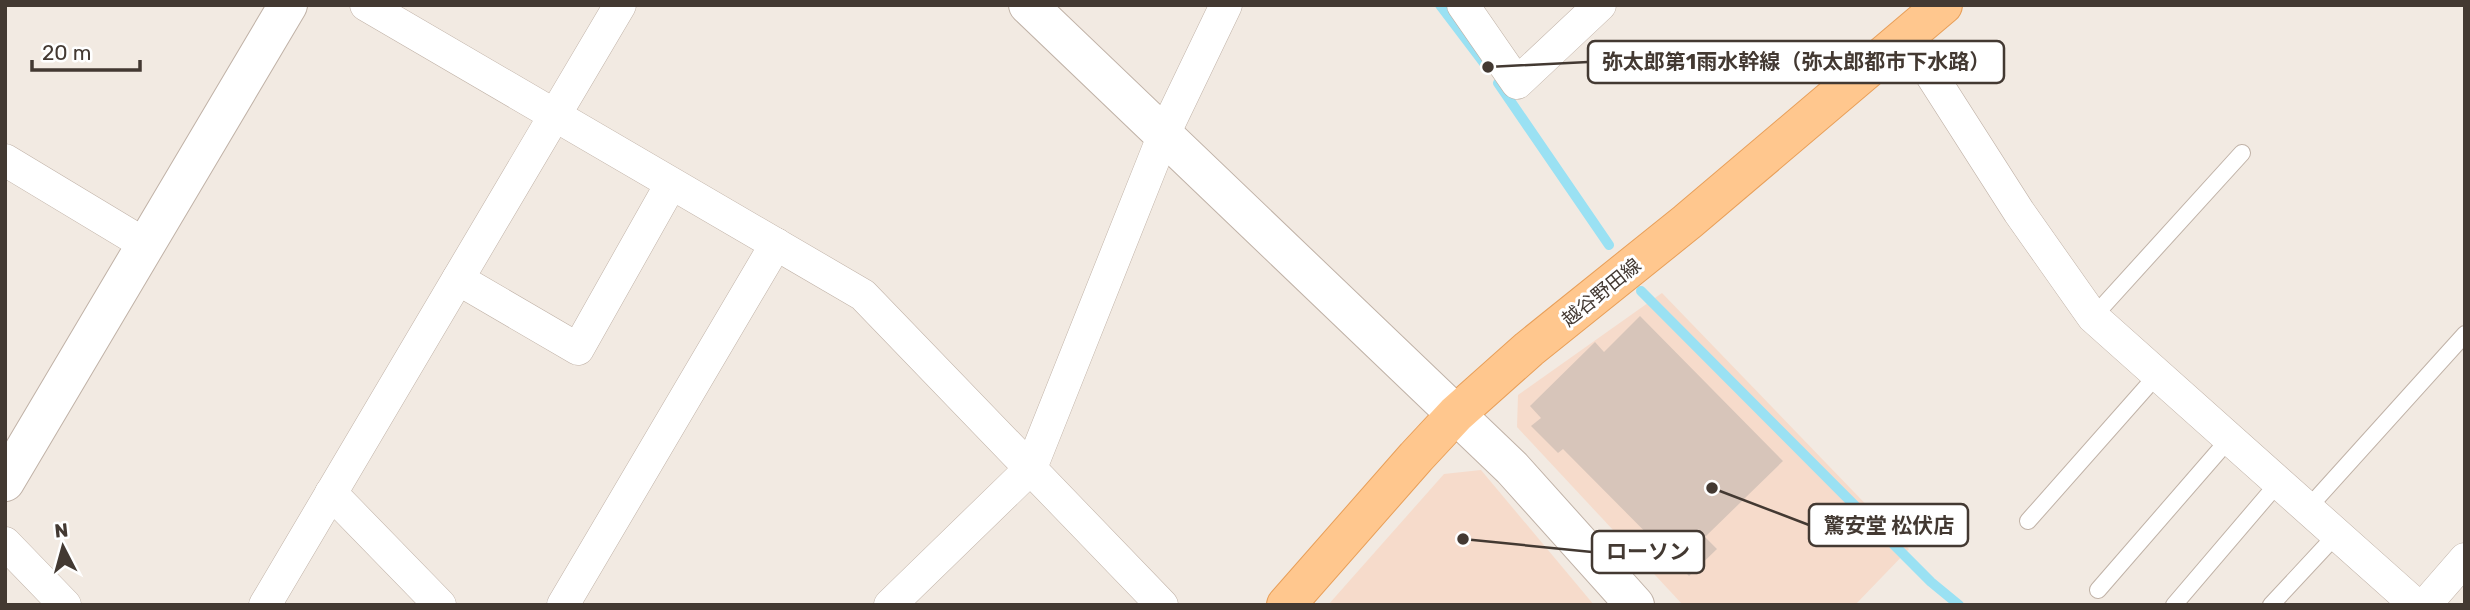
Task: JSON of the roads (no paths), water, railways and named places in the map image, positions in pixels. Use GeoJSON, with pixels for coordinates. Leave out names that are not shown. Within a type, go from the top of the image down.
{"type":"FeatureCollection","features":[{"type":"Feature","properties":{"kind":"main road","name":"越谷野田線"},"geometry":{"type":"LineString","coordinates":[[1286,605],[1456,414],[1529,349],[1687,222],[1943,5]]}},
{"type":"Feature","properties":{"kind":"street"},"geometry":{"type":"LineString","coordinates":[[5,482],[288,5]]}},
{"type":"Feature","properties":{"kind":"street"},"geometry":{"type":"LineString","coordinates":[[366,5],[863,295],[1162,605]]}},
{"type":"Feature","properties":{"kind":"street"},"geometry":{"type":"LineString","coordinates":[[265,605],[620,5]]}},
{"type":"Feature","properties":{"kind":"street"},"geometry":{"type":"LineString","coordinates":[[1028,5],[1512,468],[1635,605]]}},
{"type":"Feature","properties":{"kind":"street"},"geometry":{"type":"LineString","coordinates":[[890,605],[1031,468],[1164,134],[1226,5]]}},
{"type":"Feature","properties":{"kind":"street"},"geometry":{"type":"LineString","coordinates":[[1463,5],[1517,83],[1600,5]]}},
{"type":"Feature","properties":{"kind":"street"},"geometry":{"type":"LineString","coordinates":[[1906,37],[2020,212],[2094,317],[2416,605]]}},
{"type":"Feature","properties":{"kind":"street"},"geometry":{"type":"LineString","coordinates":[[5,160],[146,245]]}},
{"type":"Feature","properties":{"kind":"street"},"geometry":{"type":"LineString","coordinates":[[458,279],[578,349],[671,184]]}},
{"type":"Feature","properties":{"kind":"street"},"geometry":{"type":"LineString","coordinates":[[563,605],[776,244]]}},
{"type":"Feature","properties":{"kind":"street"},"geometry":{"type":"LineString","coordinates":[[331,493],[440,605]]}},
{"type":"Feature","properties":{"kind":"street"},"geometry":{"type":"LineString","coordinates":[[5,543],[65,605]]}},
{"type":"Feature","properties":{"kind":"street"},"geometry":{"type":"LineString","coordinates":[[2425,605],[2465,558]]}},
{"type":"Feature","properties":{"kind":"lane"},"geometry":{"type":"LineString","coordinates":[[2094,317],[2242,153]]}},
{"type":"Feature","properties":{"kind":"lane"},"geometry":{"type":"LineString","coordinates":[[2308,508],[2465,334]]}},
{"type":"Feature","properties":{"kind":"lane"},"geometry":{"type":"LineString","coordinates":[[2028,521],[2158,374]]}},
{"type":"Feature","properties":{"kind":"lane"},"geometry":{"type":"LineString","coordinates":[[2098,590],[2230,438]]}},
{"type":"Feature","properties":{"kind":"lane"},"geometry":{"type":"LineString","coordinates":[[2174,605],[2279,482]]}},
{"type":"Feature","properties":{"kind":"lane"},"geometry":{"type":"LineString","coordinates":[[2271,605],[2337,534]]}},
{"type":"Feature","properties":{"kind":"waterway"},"geometry":{"type":"LineString","coordinates":[[1440,5],[1487,67]]}},
{"type":"Feature","properties":{"kind":"waterway"},"geometry":{"type":"LineString","coordinates":[[1498,83],[1609,245]]}},
{"type":"Feature","properties":{"kind":"waterway"},"geometry":{"type":"LineString","coordinates":[[1641,291],[1931,582],[1959,605]]}},
{"type":"Feature","properties":{"kind":"place","name":"弥太郎第1雨水幹線（弥太郎都市下水路）"},"geometry":{"type":"Point","coordinates":[1488,67]}},
{"type":"Feature","properties":{"kind":"place","name":"驚安堂 松伏店"},"geometry":{"type":"Point","coordinates":[1712,488]}},
{"type":"Feature","properties":{"kind":"place","name":"ローソン"},"geometry":{"type":"Point","coordinates":[1463,539]}}]}
